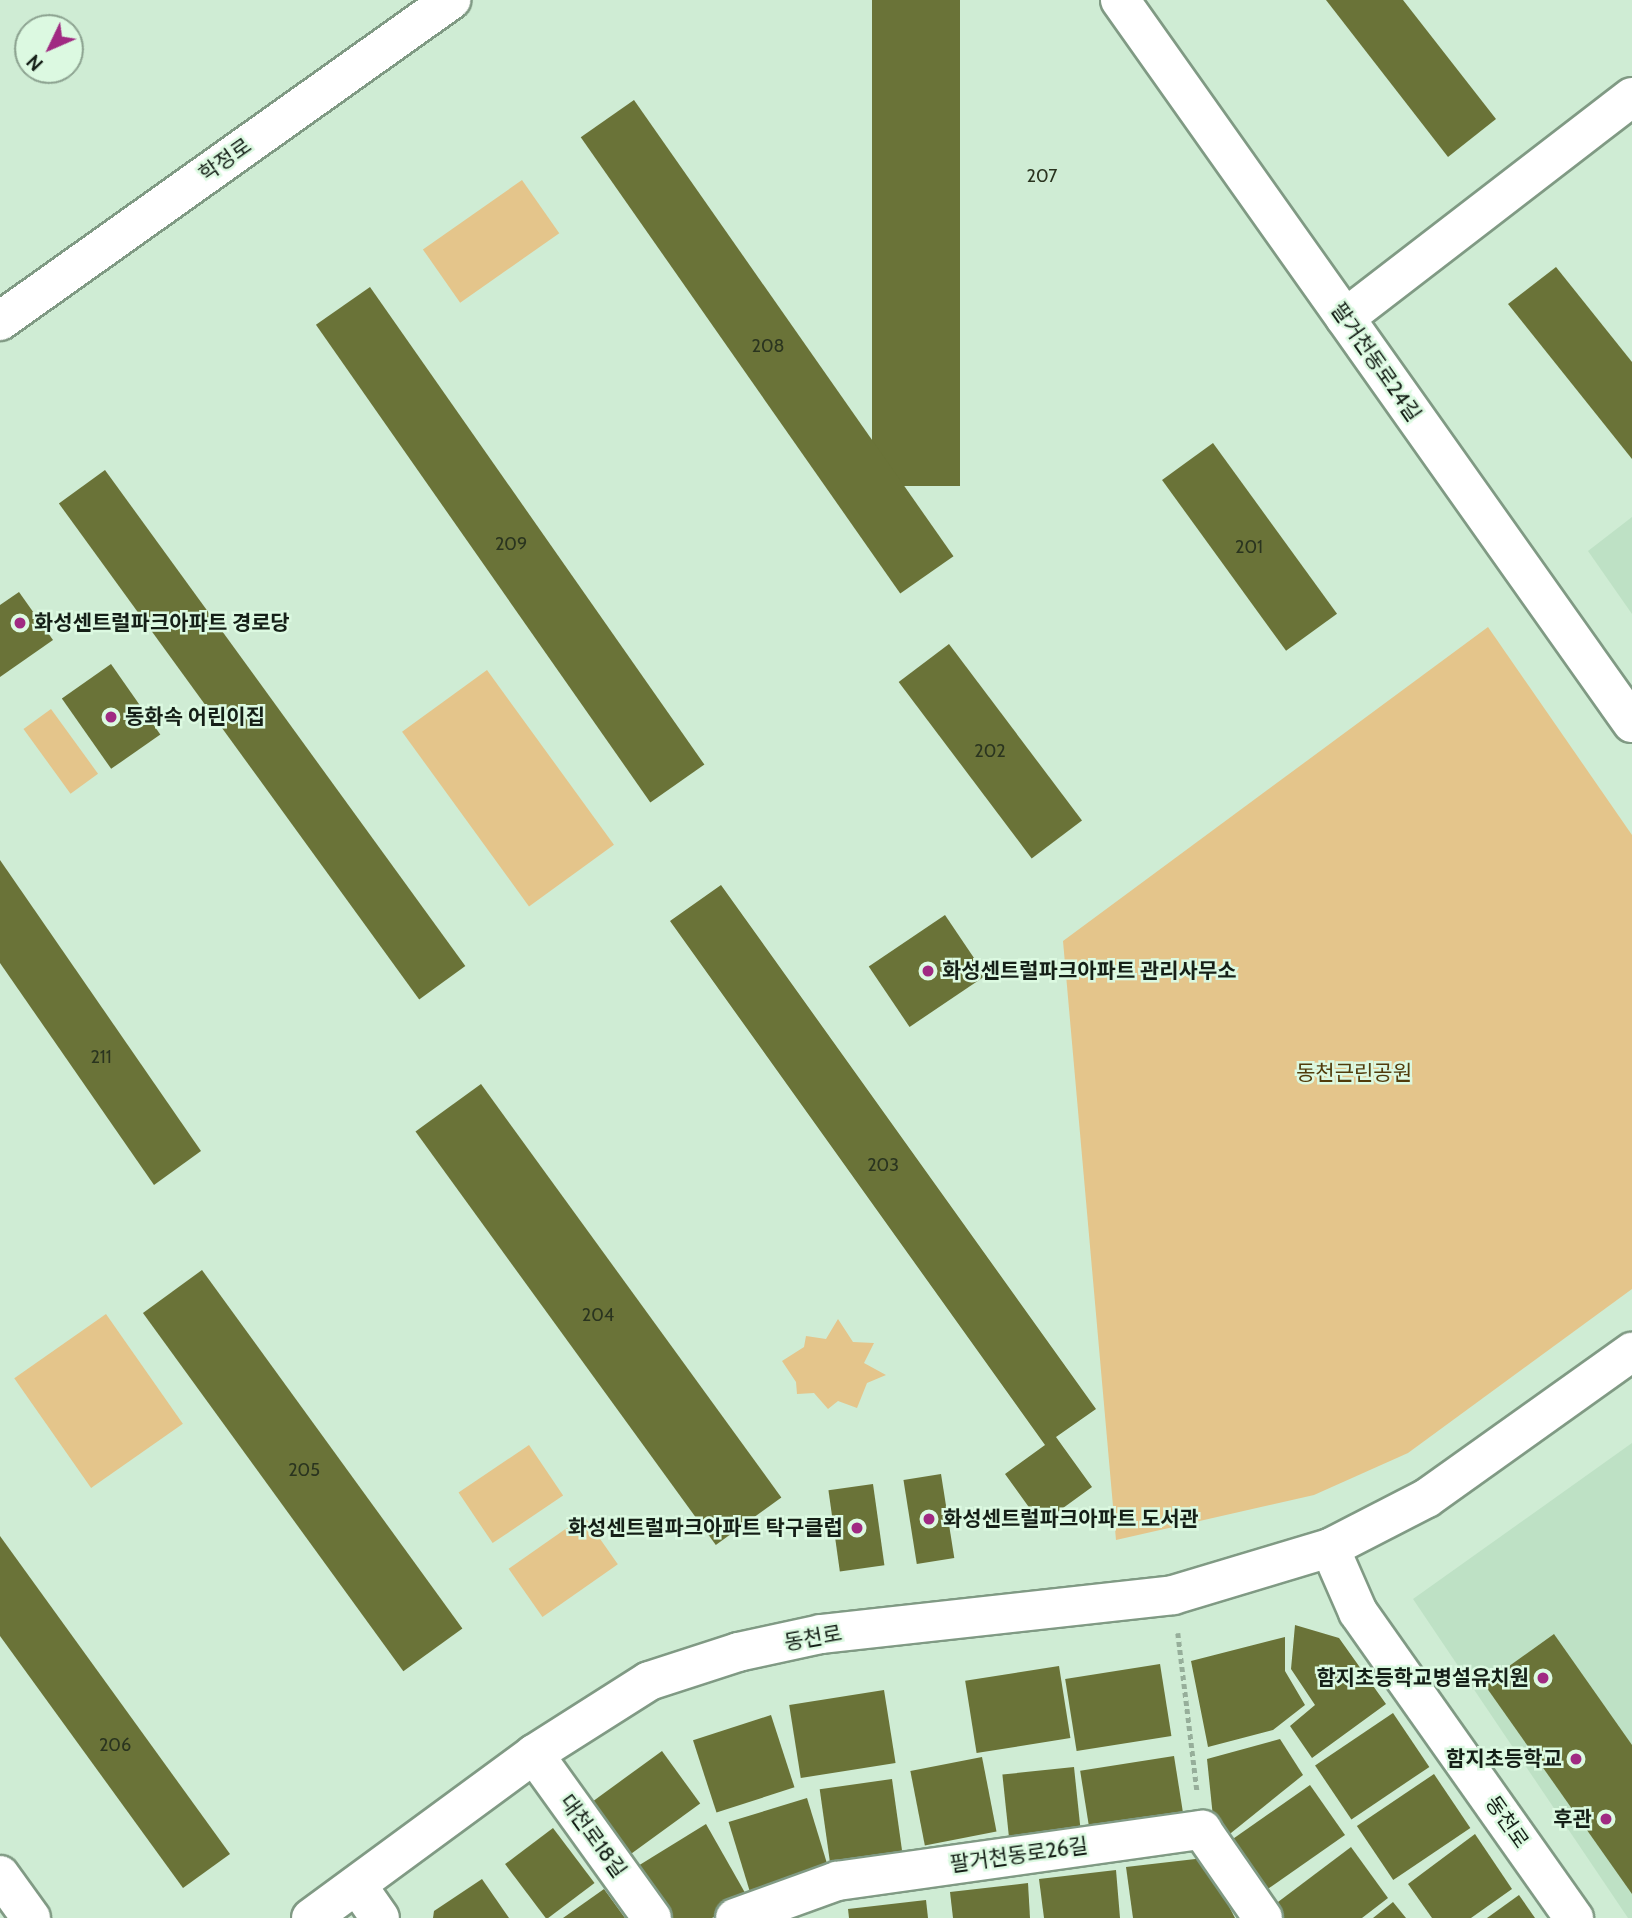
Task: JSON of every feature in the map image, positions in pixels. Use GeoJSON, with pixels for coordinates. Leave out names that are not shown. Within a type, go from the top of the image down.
{"type":"FeatureCollection","features":[{"type":"Feature","properties":{"kind":"street","name":"학정로"},"geometry":{"type":"LineString","coordinates":[[0,321],[451,0]]}},
{"type":"Feature","properties":{"kind":"street","name":"팔거천동로24길"},"geometry":{"type":"LineString","coordinates":[[1119,0],[1632,723]]}},
{"type":"Feature","properties":{"kind":"street"},"geometry":{"type":"LineString","coordinates":[[1345,318],[1632,97]]}},
{"type":"Feature","properties":{"kind":"street","name":"동천로"},"geometry":{"type":"LineString","coordinates":[[311,1918],[534,1754],[649,1681],[738,1652],[821,1634],[1173,1595],[1330,1548],[1427,1498],[1632,1352]]}},
{"type":"Feature","properties":{"kind":"street","name":"동천로"},"geometry":{"type":"LineString","coordinates":[[1330,1548],[1358,1612],[1574,1918]]}},
{"type":"Feature","properties":{"kind":"street","name":"대천로18길"},"geometry":{"type":"LineString","coordinates":[[534,1754],[652,1918]]}},
{"type":"Feature","properties":{"kind":"street"},"geometry":{"type":"LineString","coordinates":[[1202,1830],[1263,1918]]}},
{"type":"Feature","properties":{"kind":"street","name":"팔거천동로26길"},"geometry":{"type":"LineString","coordinates":[[735,1918],[837,1881],[1202,1830]]}},
{"type":"Feature","properties":{"kind":"street"},"geometry":{"type":"LineString","coordinates":[[0,1875],[31,1918]]}},
{"type":"Feature","properties":{"kind":"street"},"geometry":{"type":"LineString","coordinates":[[357,1885],[380,1918]]}},
{"type":"Feature","properties":{"kind":"path"},"geometry":{"type":"LineString","coordinates":[[1173,1595],[1202,1830]]}},
{"type":"Feature","properties":{"kind":"shaded area"},"geometry":{"type":"Polygon","coordinates":[[[1632,517],[1632,614],[1588,551],[1632,517]]]}},
{"type":"Feature","properties":{"kind":"shaded area","name":"함지초등학교"},"geometry":{"type":"Polygon","coordinates":[[[1632,1443],[1632,1918],[1628,1918],[1413,1599],[1632,1443]]]}},
{"type":"Feature","properties":{"kind":"green space"},"geometry":{"type":"Polygon","coordinates":[[[522,180],[559,233],[460,303],[423,249],[522,180]]]}},
{"type":"Feature","properties":{"kind":"green space","name":"동천근린공원"},"geometry":{"type":"Polygon","coordinates":[[[1488,627],[1632,835],[1632,1289],[1408,1453],[1314,1495],[1116,1540],[1063,941],[1488,627]]]}},
{"type":"Feature","properties":{"kind":"green space"},"geometry":{"type":"Polygon","coordinates":[[[487,670],[614,845],[529,906],[402,732],[487,670]]]}},
{"type":"Feature","properties":{"kind":"green space"},"geometry":{"type":"Polygon","coordinates":[[[51,709],[98,774],[71,794],[23,729],[51,709]]]}},
{"type":"Feature","properties":{"kind":"green space"},"geometry":{"type":"Polygon","coordinates":[[[106,1314],[183,1424],[91,1488],[14,1378],[106,1314]]]}},
{"type":"Feature","properties":{"kind":"green space"},"geometry":{"type":"Polygon","coordinates":[[[838,1319],[853,1342],[874,1343],[864,1363],[886,1375],[867,1383],[857,1408],[838,1401],[828,1409],[814,1393],[797,1394],[796,1382],[782,1361],[804,1347],[806,1336],[826,1339],[838,1319]]]}},
{"type":"Feature","properties":{"kind":"green space"},"geometry":{"type":"Polygon","coordinates":[[[529,1445],[563,1496],[493,1543],[459,1493],[529,1445]]]}},
{"type":"Feature","properties":{"kind":"green space"},"geometry":{"type":"Polygon","coordinates":[[[584,1516],[618,1564],[542,1617],[509,1569],[584,1516]]]}},
{"type":"Feature","properties":{"kind":"building"},"geometry":{"type":"Polygon","coordinates":[[[872,0],[960,0],[960,486],[872,486],[872,0]]]}},
{"type":"Feature","properties":{"kind":"building"},"geometry":{"type":"Polygon","coordinates":[[[1326,0],[1403,0],[1496,119],[1448,157],[1326,0]]]}},
{"type":"Feature","properties":{"kind":"building"},"geometry":{"type":"Polygon","coordinates":[[[634,100],[953,556],[900,594],[581,137],[634,100]]]}},
{"type":"Feature","properties":{"kind":"building"},"geometry":{"type":"Polygon","coordinates":[[[1556,267],[1632,362],[1632,459],[1508,304],[1556,267]]]}},
{"type":"Feature","properties":{"kind":"building"},"geometry":{"type":"Polygon","coordinates":[[[370,287],[704,765],[650,802],[316,325],[370,287]]]}},
{"type":"Feature","properties":{"kind":"building"},"geometry":{"type":"Polygon","coordinates":[[[1213,443],[1337,614],[1286,651],[1162,480],[1213,443]]]}},
{"type":"Feature","properties":{"kind":"building"},"geometry":{"type":"Polygon","coordinates":[[[105,470],[465,966],[419,999],[59,504],[105,470]]]}},
{"type":"Feature","properties":{"kind":"building","name":"화성센트럴파크아파트 경로당"},"geometry":{"type":"Polygon","coordinates":[[[19,592],[53,640],[0,677],[0,605],[19,592]]]}},
{"type":"Feature","properties":{"kind":"building"},"geometry":{"type":"Polygon","coordinates":[[[949,644],[1082,820],[1032,858],[899,682],[949,644]]]}},
{"type":"Feature","properties":{"kind":"building","name":"동화속 어린이집"},"geometry":{"type":"Polygon","coordinates":[[[111,664],[160,734],[111,769],[62,698],[111,664]]]}},
{"type":"Feature","properties":{"kind":"building"},"geometry":{"type":"Polygon","coordinates":[[[0,860],[201,1151],[154,1185],[0,963],[0,860]]]}},
{"type":"Feature","properties":{"kind":"building"},"geometry":{"type":"Polygon","coordinates":[[[721,885],[1096,1409],[1056,1437],[1092,1487],[1041,1524],[1005,1474],[1045,1445],[670,921],[721,885]]]}},
{"type":"Feature","properties":{"kind":"building","name":"화성센트럴파크아파트 관리사무소"},"geometry":{"type":"Polygon","coordinates":[[[945,915],[986,976],[910,1027],[869,966],[945,915]]]}},
{"type":"Feature","properties":{"kind":"building"},"geometry":{"type":"Polygon","coordinates":[[[481,1084],[781,1497],[716,1545],[415,1132],[481,1084]]]}},
{"type":"Feature","properties":{"kind":"building"},"geometry":{"type":"Polygon","coordinates":[[[202,1270],[462,1628],[403,1671],[143,1313],[202,1270]]]}},
{"type":"Feature","properties":{"kind":"building","name":"화성센트럴파크아파트 도서관"},"geometry":{"type":"Polygon","coordinates":[[[941,1474],[954,1558],[917,1564],[903,1480],[941,1474]]]}},
{"type":"Feature","properties":{"kind":"building","name":"화성센트럴파크아파트 탁구클럽"},"geometry":{"type":"Polygon","coordinates":[[[873,1484],[884,1565],[840,1571],[828,1490],[873,1484]]]}},
{"type":"Feature","properties":{"kind":"building"},"geometry":{"type":"Polygon","coordinates":[[[0,1536],[230,1854],[183,1888],[0,1636],[0,1536]]]}},
{"type":"Feature","properties":{"kind":"building"},"geometry":{"type":"Polygon","coordinates":[[[1295,1625],[1339,1638],[1386,1704],[1312,1758],[1290,1726],[1315,1705],[1291,1669],[1295,1625]]]}},
{"type":"Feature","properties":{"kind":"building","name":"후관"},"geometry":{"type":"Polygon","coordinates":[[[1554,1634],[1632,1745],[1632,1894],[1484,1684],[1554,1634]]]}},
{"type":"Feature","properties":{"kind":"building"},"geometry":{"type":"Polygon","coordinates":[[[1285,1637],[1285,1671],[1305,1705],[1273,1730],[1208,1747],[1191,1661],[1285,1637]]]}},
{"type":"Feature","properties":{"kind":"building"},"geometry":{"type":"Polygon","coordinates":[[[1160,1664],[1171,1736],[1077,1751],[1065,1679],[1160,1664]]]}},
{"type":"Feature","properties":{"kind":"building"},"geometry":{"type":"Polygon","coordinates":[[[1059,1666],[1070,1738],[977,1753],[965,1681],[1059,1666]]]}},
{"type":"Feature","properties":{"kind":"building"},"geometry":{"type":"Polygon","coordinates":[[[884,1690],[896,1763],[801,1778],[789,1705],[884,1690]]]}},
{"type":"Feature","properties":{"kind":"building"},"geometry":{"type":"Polygon","coordinates":[[[1393,1713],[1429,1767],[1351,1819],[1315,1766],[1393,1713]]]}},
{"type":"Feature","properties":{"kind":"building"},"geometry":{"type":"Polygon","coordinates":[[[771,1715],[794,1787],[716,1813],[693,1740],[771,1715]]]}},
{"type":"Feature","properties":{"kind":"building"},"geometry":{"type":"Polygon","coordinates":[[[1280,1739],[1303,1775],[1226,1837],[1213,1817],[1207,1759],[1280,1739]]]}},
{"type":"Feature","properties":{"kind":"building"},"geometry":{"type":"Polygon","coordinates":[[[662,1751],[700,1804],[627,1856],[589,1804],[662,1751]]]}},
{"type":"Feature","properties":{"kind":"building"},"geometry":{"type":"Polygon","coordinates":[[[1174,1756],[1185,1828],[1092,1843],[1080,1771],[1174,1756]]]}},
{"type":"Feature","properties":{"kind":"building"},"geometry":{"type":"Polygon","coordinates":[[[982,1757],[997,1832],[925,1846],[910,1771],[982,1757]]]}},
{"type":"Feature","properties":{"kind":"building"},"geometry":{"type":"Polygon","coordinates":[[[1074,1767],[1082,1839],[1010,1846],[1002,1775],[1074,1767]]]}},
{"type":"Feature","properties":{"kind":"building"},"geometry":{"type":"Polygon","coordinates":[[[1434,1774],[1470,1828],[1393,1880],[1357,1826],[1434,1774]]]}},
{"type":"Feature","properties":{"kind":"building"},"geometry":{"type":"Polygon","coordinates":[[[892,1779],[903,1856],[831,1866],[820,1789],[892,1779]]]}},
{"type":"Feature","properties":{"kind":"building"},"geometry":{"type":"Polygon","coordinates":[[[1310,1785],[1345,1835],[1258,1896],[1223,1846],[1310,1785]]]}},
{"type":"Feature","properties":{"kind":"building"},"geometry":{"type":"Polygon","coordinates":[[[807,1798],[829,1870],[751,1894],[729,1822],[807,1798]]]}},
{"type":"Feature","properties":{"kind":"building"},"geometry":{"type":"Polygon","coordinates":[[[706,1824],[748,1898],[712,1918],[663,1918],[633,1869],[706,1824]]]}},
{"type":"Feature","properties":{"kind":"building"},"geometry":{"type":"Polygon","coordinates":[[[553,1828],[595,1883],[546,1918],[505,1864],[553,1828]]]}},
{"type":"Feature","properties":{"kind":"building"},"geometry":{"type":"Polygon","coordinates":[[[1475,1834],[1512,1889],[1471,1918],[1432,1918],[1408,1884],[1475,1834]]]}},
{"type":"Feature","properties":{"kind":"building"},"geometry":{"type":"Polygon","coordinates":[[[1351,1847],[1388,1898],[1362,1918],[1282,1918],[1274,1905],[1351,1847]]]}},
{"type":"Feature","properties":{"kind":"building"},"geometry":{"type":"Polygon","coordinates":[[[1204,1858],[1235,1918],[1133,1918],[1126,1867],[1204,1858]]]}},
{"type":"Feature","properties":{"kind":"building"},"geometry":{"type":"Polygon","coordinates":[[[1116,1870],[1120,1918],[1044,1918],[1039,1879],[1116,1870]]]}},
{"type":"Feature","properties":{"kind":"building"},"geometry":{"type":"Polygon","coordinates":[[[482,1879],[509,1918],[433,1918],[434,1911],[482,1879]]]}},
{"type":"Feature","properties":{"kind":"building"},"geometry":{"type":"Polygon","coordinates":[[[1028,1883],[1030,1918],[953,1918],[950,1892],[1028,1883]]]}},
{"type":"Feature","properties":{"kind":"building"},"geometry":{"type":"Polygon","coordinates":[[[604,1889],[625,1918],[563,1918],[604,1889]]]}},
{"type":"Feature","properties":{"kind":"building"},"geometry":{"type":"Polygon","coordinates":[[[1519,1895],[1535,1918],[1487,1918],[1519,1895]]]}},
{"type":"Feature","properties":{"kind":"building"},"geometry":{"type":"Polygon","coordinates":[[[926,1900],[928,1918],[849,1918],[848,1909],[926,1900]]]}},
{"type":"Feature","properties":{"kind":"building"},"geometry":{"type":"Polygon","coordinates":[[[1393,1902],[1406,1918],[1373,1918],[1393,1902]]]}},
{"type":"Feature","properties":{"kind":"place","name":"화성센트럴파크아파트 경로당"},"geometry":{"type":"Point","coordinates":[20,623]}},
{"type":"Feature","properties":{"kind":"place","name":"동화속 어린이집"},"geometry":{"type":"Point","coordinates":[111,717]}},
{"type":"Feature","properties":{"kind":"place","name":"화성센트럴파크아파트 관리사무소"},"geometry":{"type":"Point","coordinates":[928,971]}},
{"type":"Feature","properties":{"kind":"place","name":"화성센트럴파크아파트 도서관"},"geometry":{"type":"Point","coordinates":[929,1519]}},
{"type":"Feature","properties":{"kind":"place","name":"화성센트럴파크아파트 탁구클럽"},"geometry":{"type":"Point","coordinates":[857,1528]}},
{"type":"Feature","properties":{"kind":"place","name":"함지초등학교병설유치원"},"geometry":{"type":"Point","coordinates":[1543,1678]}},
{"type":"Feature","properties":{"kind":"place","name":"함지초등학교"},"geometry":{"type":"Point","coordinates":[1576,1759]}},
{"type":"Feature","properties":{"kind":"place","name":"후관"},"geometry":{"type":"Point","coordinates":[1606,1819]}}]}
